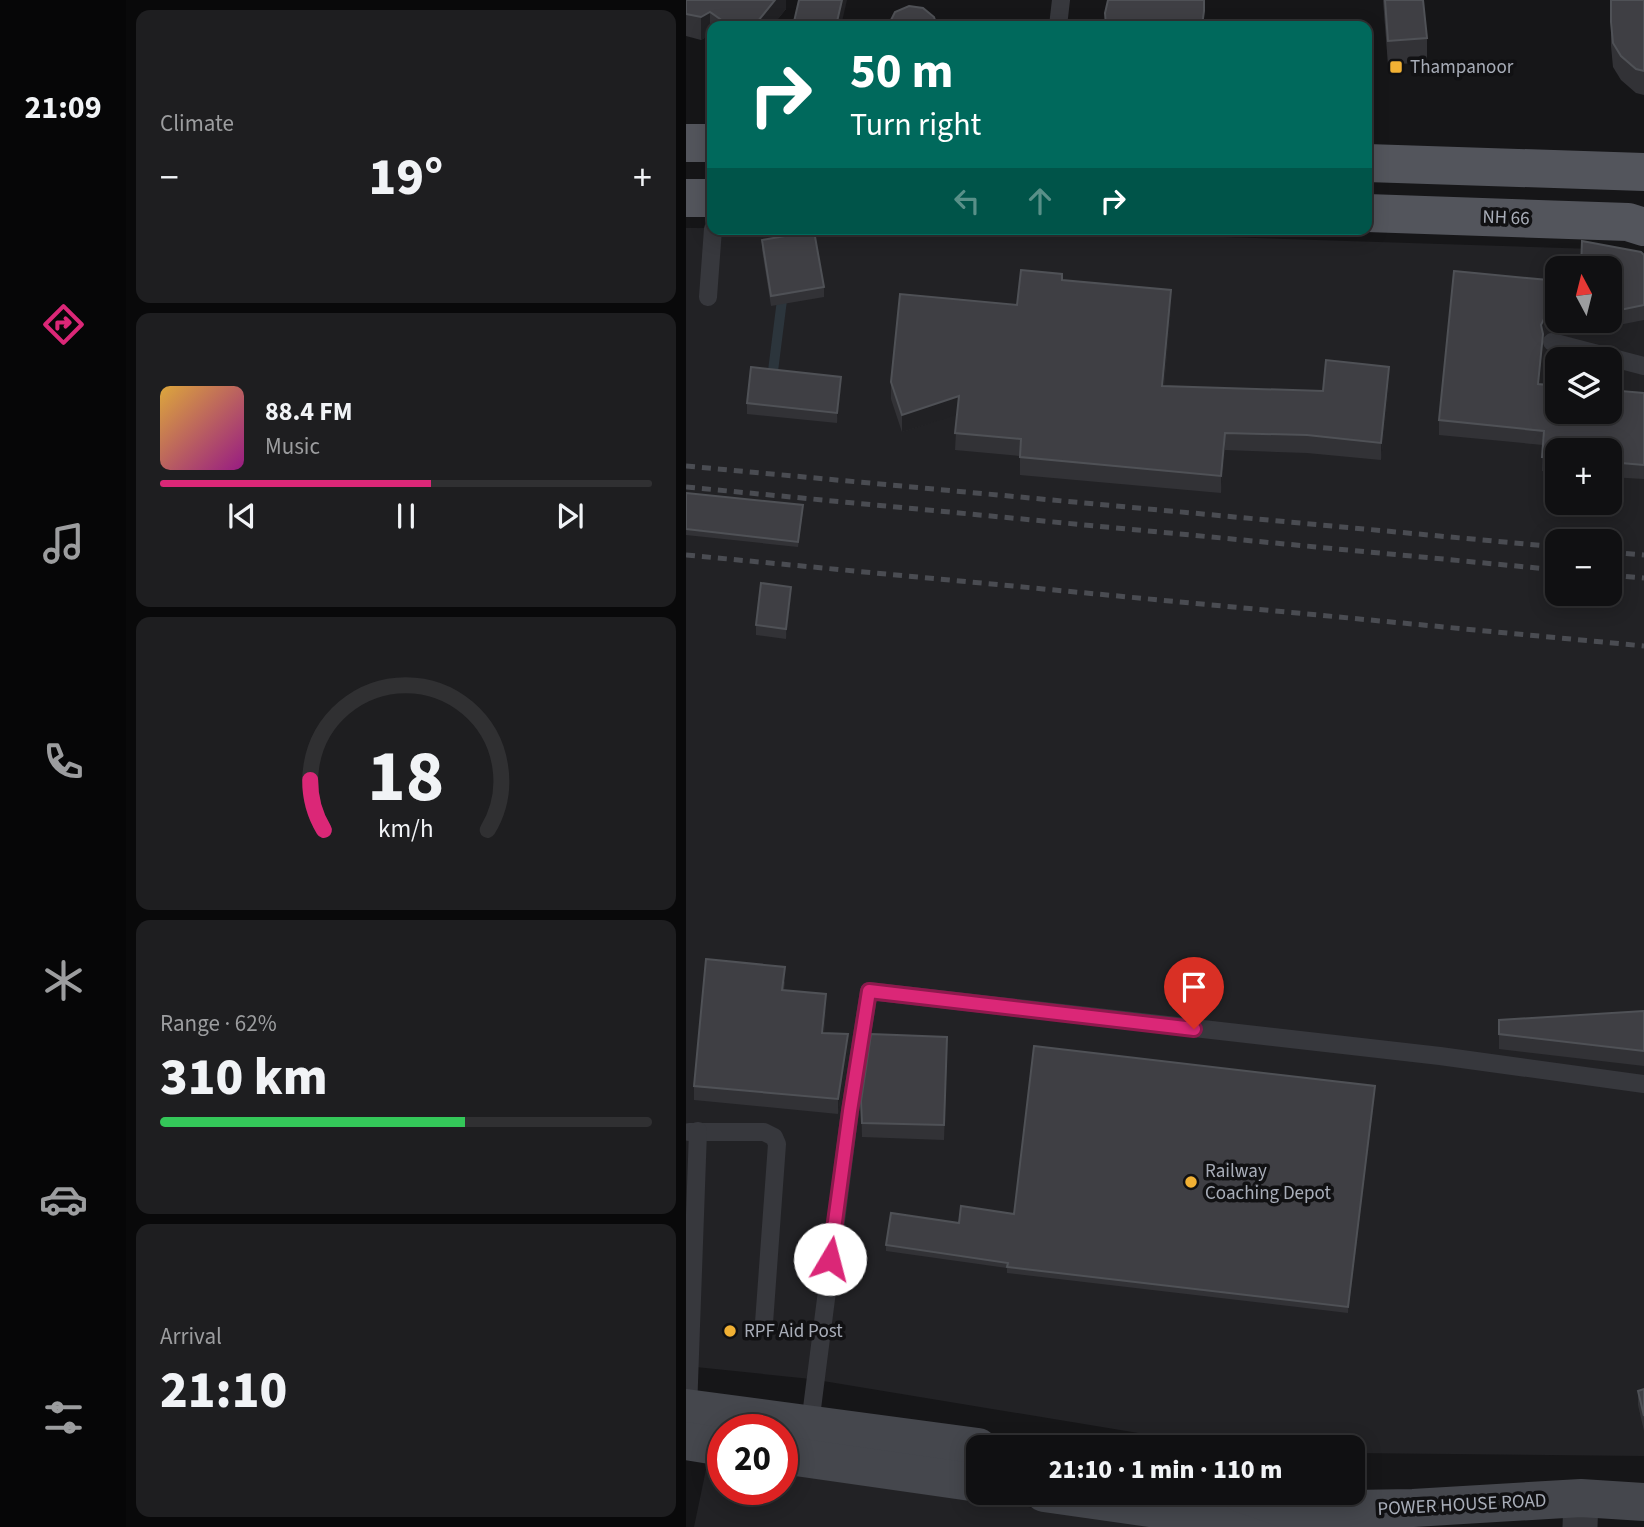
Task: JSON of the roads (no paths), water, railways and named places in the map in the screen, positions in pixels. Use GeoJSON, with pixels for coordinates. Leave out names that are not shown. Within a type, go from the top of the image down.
{"type":"FeatureCollection","features":[{"type":"Feature","properties":{"kind":"main road"},"geometry":{"type":"LineString","coordinates":[[686,143],[707,143]]}},
{"type":"Feature","properties":{"kind":"main road"},"geometry":{"type":"LineString","coordinates":[[1372,163],[1644,172]]}},
{"type":"Feature","properties":{"kind":"main road"},"geometry":{"type":"LineString","coordinates":[[686,198],[707,198]]}},
{"type":"Feature","properties":{"kind":"main road","name":"NH 66"},"geometry":{"type":"LineString","coordinates":[[1372,213],[1628,222],[1644,227]]}},
{"type":"Feature","properties":{"kind":"main road"},"geometry":{"type":"LineString","coordinates":[[687,1419],[810,1424],[966,1445]]}},
{"type":"Feature","properties":{"kind":"main road"},"geometry":{"type":"LineString","coordinates":[[687,1419],[707,1435]]}},
{"type":"Feature","properties":{"kind":"main road"},"geometry":{"type":"LineString","coordinates":[[798,1457],[966,1481]]}},
{"type":"Feature","properties":{"kind":"main road","name":"POWER HOUSE ROAD"},"geometry":{"type":"LineString","coordinates":[[1275,1505],[1289,1510],[1436,1517],[1581,1513],[1644,1502]]}},
{"type":"Feature","properties":{"kind":"main road"},"geometry":{"type":"LineString","coordinates":[[1129,1505],[1228,1519],[1289,1510]]}},
{"type":"Feature","properties":{"kind":"lane"},"geometry":{"type":"LineString","coordinates":[[1058,21],[1060,0]]}},
{"type":"Feature","properties":{"kind":"lane"},"geometry":{"type":"LineString","coordinates":[[708,297],[713,235]]}},
{"type":"Feature","properties":{"kind":"lane"},"geometry":{"type":"LineString","coordinates":[[1552,342],[1644,366]]}},
{"type":"Feature","properties":{"kind":"lane"},"geometry":{"type":"LineString","coordinates":[[810,1424],[850,1111],[869,991],[1440,1056],[1644,1084]]}},
{"type":"Feature","properties":{"kind":"lane"},"geometry":{"type":"LineString","coordinates":[[687,1419],[692,1132],[764,1132],[774,1137],[777,1144],[764,1323]]}},
{"type":"Feature","properties":{"kind":"waterway"},"geometry":{"type":"LineString","coordinates":[[773,371],[783,292]]}},
{"type":"Feature","properties":{"kind":"railway"},"geometry":{"type":"LineString","coordinates":[[686,466],[1545,546]]}},
{"type":"Feature","properties":{"kind":"railway"},"geometry":{"type":"LineString","coordinates":[[686,487],[1545,569]]}},
{"type":"Feature","properties":{"kind":"railway"},"geometry":{"type":"LineString","coordinates":[[1622,553],[1644,555]]}},
{"type":"Feature","properties":{"kind":"railway"},"geometry":{"type":"LineString","coordinates":[[686,555],[1644,646]]}},
{"type":"Feature","properties":{"kind":"railway"},"geometry":{"type":"LineString","coordinates":[[1622,576],[1644,578]]}},
{"type":"Feature","properties":{"kind":"place","name":"Thampanoor"},"geometry":{"type":"Point","coordinates":[1396,67]}},
{"type":"Feature","properties":{"kind":"place","name":"Railway Coaching Depot"},"geometry":{"type":"Point","coordinates":[1191,1182]}},
{"type":"Feature","properties":{"kind":"place","name":"RPF Aid Post"},"geometry":{"type":"Point","coordinates":[730,1331]}}]}
